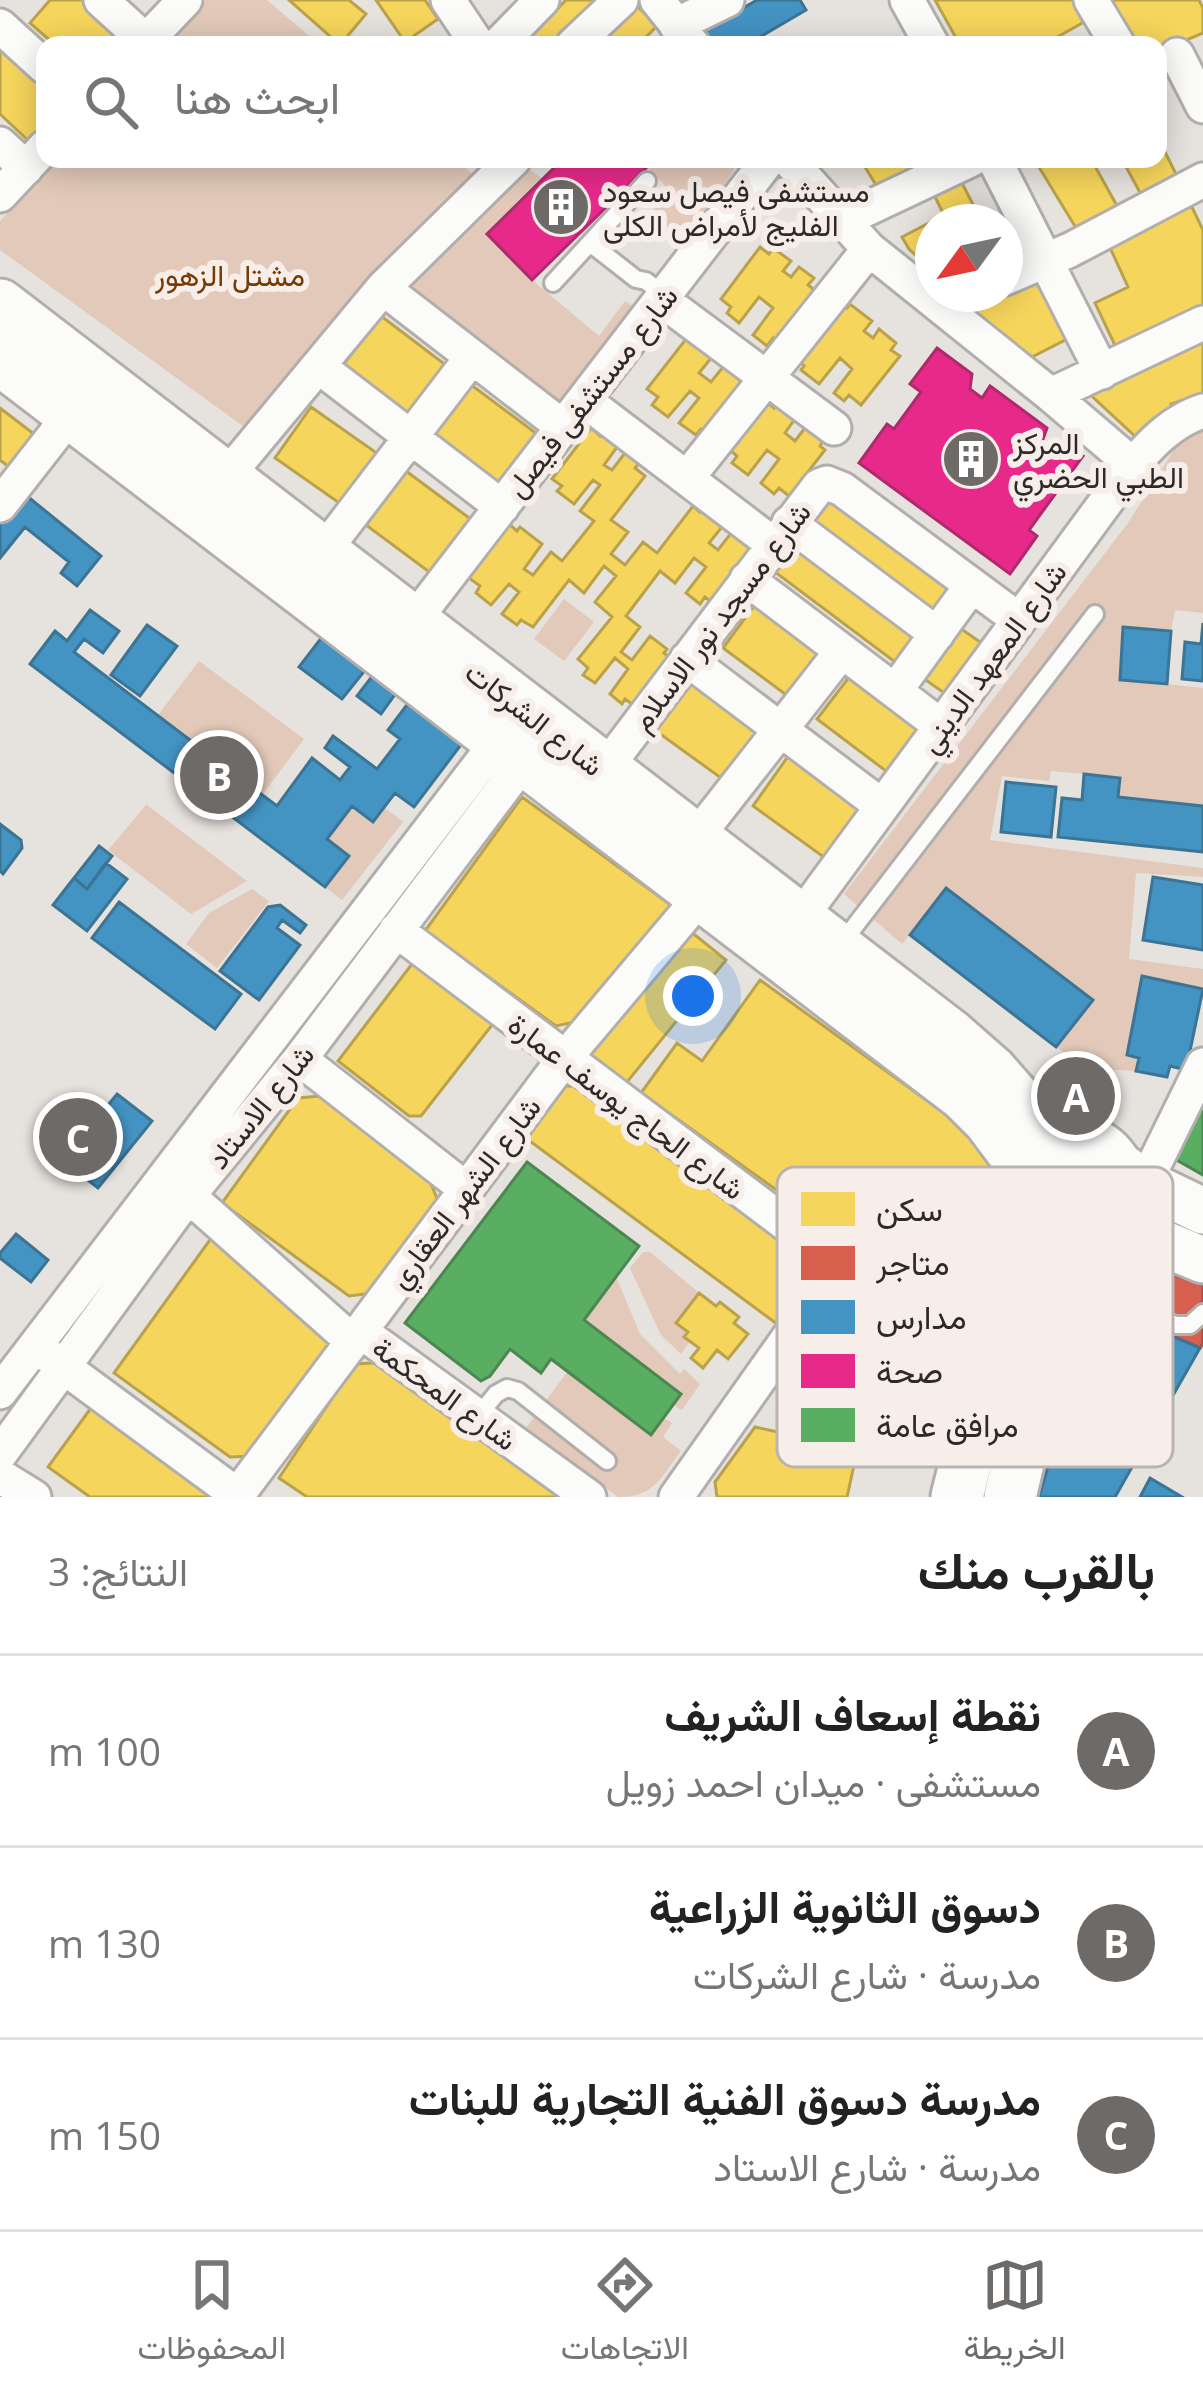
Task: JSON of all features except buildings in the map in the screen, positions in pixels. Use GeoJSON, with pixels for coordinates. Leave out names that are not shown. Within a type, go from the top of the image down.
{"type":"FeatureCollection","features":[{"type":"Feature","properties":{"kind":"main road","name":"شارع الشركات"},"geometry":{"type":"LineString","coordinates":[[0,305],[971,1053],[1011,1092],[1039,1167]]}},
{"type":"Feature","properties":{"kind":"main road","name":"شارع الشركات"},"geometry":{"type":"LineString","coordinates":[[0,359],[964,1096],[1033,1167]]}},
{"type":"Feature","properties":{"kind":"main road"},"geometry":{"type":"LineString","coordinates":[[1050,1167],[1071,1142],[1086,1142],[1123,1167]]}},
{"type":"Feature","properties":{"kind":"main road"},"geometry":{"type":"LineString","coordinates":[[1173,1195],[1203,1211]]}},
{"type":"Feature","properties":{"kind":"main road"},"geometry":{"type":"LineString","coordinates":[[1173,1250],[1203,1260]]}},
{"type":"Feature","properties":{"kind":"main road"},"geometry":{"type":"LineString","coordinates":[[957,1497],[964,1467]]}},
{"type":"Feature","properties":{"kind":"main road"},"geometry":{"type":"LineString","coordinates":[[1010,1497],[1017,1467]]}},
{"type":"Feature","properties":{"kind":"street"},"geometry":{"type":"LineString","coordinates":[[17,0],[0,22],[36,58]]}},
{"type":"Feature","properties":{"kind":"street"},"geometry":{"type":"LineString","coordinates":[[100,0],[137,36]]}},
{"type":"Feature","properties":{"kind":"street"},"geometry":{"type":"LineString","coordinates":[[151,36],[185,0]]}},
{"type":"Feature","properties":{"kind":"street"},"geometry":{"type":"LineString","coordinates":[[507,36],[542,0]]}},
{"type":"Feature","properties":{"kind":"street"},"geometry":{"type":"LineString","coordinates":[[582,36],[620,0]]}},
{"type":"Feature","properties":{"kind":"street"},"geometry":{"type":"LineString","coordinates":[[676,23],[727,0]]}},
{"type":"Feature","properties":{"kind":"street"},"geometry":{"type":"LineString","coordinates":[[907,0],[927,36]]}},
{"type":"Feature","properties":{"kind":"street"},"geometry":{"type":"LineString","coordinates":[[1091,0],[1113,36]]}},
{"type":"Feature","properties":{"kind":"street"},"geometry":{"type":"LineString","coordinates":[[459,5],[474,36]]}},
{"type":"Feature","properties":{"kind":"street"},"geometry":{"type":"LineString","coordinates":[[1179,54],[1203,106]]}},
{"type":"Feature","properties":{"kind":"street"},"geometry":{"type":"LineString","coordinates":[[0,144],[36,158],[0,195]]}},
{"type":"Feature","properties":{"kind":"street"},"geometry":{"type":"LineString","coordinates":[[226,477],[383,288],[505,168]]}},
{"type":"Feature","properties":{"kind":"street","name":"شارع مستشفى فيصل"},"geometry":{"type":"LineString","coordinates":[[412,623],[584,400],[655,295],[761,168]]}},
{"type":"Feature","properties":{"kind":"street"},"geometry":{"type":"LineString","coordinates":[[796,168],[869,249],[915,276]]}},
{"type":"Feature","properties":{"kind":"street"},"geometry":{"type":"LineString","coordinates":[[843,220],[953,168]]}},
{"type":"Feature","properties":{"kind":"street"},"geometry":{"type":"LineString","coordinates":[[999,168],[1102,372]]}},
{"type":"Feature","properties":{"kind":"street"},"geometry":{"type":"LineString","coordinates":[[1023,270],[1203,181]]}},
{"type":"Feature","properties":{"kind":"street"},"geometry":{"type":"LineString","coordinates":[[686,478],[869,249]]}},
{"type":"Feature","properties":{"kind":"street"},"geometry":{"type":"LineString","coordinates":[[383,288],[563,428]]}},
{"type":"Feature","properties":{"kind":"street"},"geometry":{"type":"LineString","coordinates":[[655,295],[833,428]]}},
{"type":"Feature","properties":{"kind":"street"},"geometry":{"type":"LineString","coordinates":[[967,312],[1132,466]]}},
{"type":"Feature","properties":{"kind":"street"},"geometry":{"type":"LineString","coordinates":[[1051,395],[1203,322]]}},
{"type":"Feature","properties":{"kind":"street"},"geometry":{"type":"LineString","coordinates":[[323,552],[472,357]]}},
{"type":"Feature","properties":{"kind":"street"},"geometry":{"type":"LineString","coordinates":[[318,366],[502,507]]}},
{"type":"Feature","properties":{"kind":"street"},"geometry":{"type":"LineString","coordinates":[[584,400],[686,478],[937,634]]}},
{"type":"Feature","properties":{"kind":"street","name":"شارع المعهد الديني"},"geometry":{"type":"LineString","coordinates":[[817,935],[882,806],[1132,466],[1170,427],[1203,411]]}},
{"type":"Feature","properties":{"kind":"street"},"geometry":{"type":"LineString","coordinates":[[0,506],[71,414]]}},
{"type":"Feature","properties":{"kind":"street","name":"شارع مسجد نور الاسلام"},"geometry":{"type":"LineString","coordinates":[[604,770],[819,486],[835,485],[1019,620]]}},
{"type":"Feature","properties":{"kind":"street"},"geometry":{"type":"LineString","coordinates":[[747,579],[941,726]]}},
{"type":"Feature","properties":{"kind":"street"},"geometry":{"type":"LineString","coordinates":[[895,692],[971,585]]}},
{"type":"Feature","properties":{"kind":"street"},"geometry":{"type":"LineString","coordinates":[[694,840],[842,651]]}},
{"type":"Feature","properties":{"kind":"street"},"geometry":{"type":"LineString","coordinates":[[687,659],[882,806]]}},
{"type":"Feature","properties":{"kind":"street","name":"شارع الاستاد"},"geometry":{"type":"LineString","coordinates":[[0,1391],[176,1185],[300,1059],[396,930],[511,751]]}},
{"type":"Feature","properties":{"kind":"street","name":"شارع الاستاد"},"geometry":{"type":"LineString","coordinates":[[0,1454],[64,1367],[176,1185],[511,751]]}},
{"type":"Feature","properties":{"kind":"street","name":"شارع الشهر العقاري"},"geometry":{"type":"LineString","coordinates":[[238,1496],[564,1059],[702,895]]}},
{"type":"Feature","properties":{"kind":"street","name":"شارع الحاج يوسف عمارة"},"geometry":{"type":"LineString","coordinates":[[396,930],[777,1219]]}},
{"type":"Feature","properties":{"kind":"street"},"geometry":{"type":"LineString","coordinates":[[300,1059],[466,1189]]}},
{"type":"Feature","properties":{"kind":"street"},"geometry":{"type":"LineString","coordinates":[[1131,1167],[1203,1065]]}},
{"type":"Feature","properties":{"kind":"street","name":"شارع المحكمة"},"geometry":{"type":"LineString","coordinates":[[176,1185],[356,1336],[590,1497]]}},
{"type":"Feature","properties":{"kind":"street"},"geometry":{"type":"LineString","coordinates":[[35,1346],[238,1496]]}},
{"type":"Feature","properties":{"kind":"street"},"geometry":{"type":"LineString","coordinates":[[676,1497],[777,1354]]}},
{"type":"Feature","properties":{"kind":"street"},"geometry":{"type":"LineString","coordinates":[[0,1476],[34,1497]]}},
{"type":"Feature","properties":{"kind":"lane"},"geometry":{"type":"LineString","coordinates":[[554,283],[647,182]]}},
{"type":"Feature","properties":{"kind":"lane"},"geometry":{"type":"LineString","coordinates":[[590,243],[655,295]]}},
{"type":"Feature","properties":{"kind":"lane"},"geometry":{"type":"LineString","coordinates":[[817,935],[1095,614]]}},
{"type":"Feature","properties":{"kind":"lane"},"geometry":{"type":"LineString","coordinates":[[1173,1324],[1190,1325],[1203,1313]]}},
{"type":"Feature","properties":{"kind":"lane"},"geometry":{"type":"LineString","coordinates":[[477,1417],[496,1394],[507,1388],[518,1391],[607,1461]]}},
{"type":"Feature","properties":{"kind":"green space"},"geometry":{"type":"Polygon","coordinates":[[[206,0],[267,0],[309,36],[172,36],[206,0]]]}},
{"type":"Feature","properties":{"kind":"green space","name":"مشتل الزهور"},"geometry":{"type":"Polygon","coordinates":[[[50,168],[466,168],[474,175],[409,236],[254,434],[0,250],[0,221],[50,168]]]}},
{"type":"Feature","properties":{"kind":"green space"},"geometry":{"type":"Polygon","coordinates":[[[648,168],[735,168],[683,248],[644,219],[671,192],[648,168]]]}},
{"type":"Feature","properties":{"kind":"green space"},"geometry":{"type":"Polygon","coordinates":[[[530,170],[543,179],[488,235],[532,280],[599,336],[625,301],[638,310],[558,412],[406,292],[530,170]]]}},
{"type":"Feature","properties":{"kind":"green space"},"geometry":{"type":"Polygon","coordinates":[[[1203,425],[1203,613],[1175,610],[1171,631],[1124,628],[1120,679],[1203,688],[1203,806],[1118,797],[1119,777],[1051,771],[1049,781],[1002,776],[990,840],[1203,868],[1203,877],[1136,873],[1129,959],[1203,969],[1203,989],[1142,977],[1127,1055],[1139,1058],[1136,1071],[1103,1069],[1102,1075],[1056,1047],[1092,999],[947,888],[902,944],[844,894],[1128,523],[1187,429],[1203,425]]]}},
{"type":"Feature","properties":{"kind":"green space"},"geometry":{"type":"Polygon","coordinates":[[[564,599],[594,622],[564,661],[534,639],[564,599]]]}},
{"type":"Feature","properties":{"kind":"green space"},"geometry":{"type":"Polygon","coordinates":[[[199,661],[304,739],[263,794],[158,715],[199,661]]]}},
{"type":"Feature","properties":{"kind":"green space"},"geometry":{"type":"Polygon","coordinates":[[[147,804],[247,881],[191,914],[108,850],[147,804]]]}},
{"type":"Feature","properties":{"kind":"green space"},"geometry":{"type":"Polygon","coordinates":[[[352,806],[373,821],[384,807],[403,822],[342,900],[325,887],[349,856],[327,839],[352,806]]]}},
{"type":"Feature","properties":{"kind":"green space"},"geometry":{"type":"Polygon","coordinates":[[[252,889],[269,901],[217,968],[186,944],[209,913],[252,889]]]}},
{"type":"Feature","properties":{"kind":"green space"},"geometry":{"type":"Polygon","coordinates":[[[643,1252],[650,1252],[699,1293],[676,1323],[688,1332],[690,1341],[681,1354],[661,1335],[630,1268],[643,1252]]]}},
{"type":"Feature","properties":{"kind":"green space"},"geometry":{"type":"Polygon","coordinates":[[[616,1277],[640,1334],[680,1374],[684,1369],[700,1384],[682,1410],[673,1405],[680,1393],[584,1320],[616,1277]]]}},
{"type":"Feature","properties":{"kind":"green space"},"geometry":{"type":"Polygon","coordinates":[[[567,1372],[651,1435],[664,1418],[672,1423],[663,1437],[681,1451],[649,1490],[618,1497],[526,1428],[567,1372]]]}},
{"type":"Feature","properties":{"kind":"place","name":"مستشفى فيصل سعود الفليج لأمراض الكلى"},"geometry":{"type":"Point","coordinates":[561,207]}},
{"type":"Feature","properties":{"kind":"place","name":"المركز الطبي الحضري"},"geometry":{"type":"Point","coordinates":[971,459]}},
{"type":"Feature","properties":{"kind":"place","name":"دسوق الثانوية الزراعية"},"geometry":{"type":"Point","coordinates":[219,775]}},
{"type":"Feature","properties":{"kind":"place","name":"نقطة إسعاف الشريف"},"geometry":{"type":"Point","coordinates":[1076,1096]}},
{"type":"Feature","properties":{"kind":"place","name":"مدرسة دسوق الفنية التجارية للبنات"},"geometry":{"type":"Point","coordinates":[78,1137]}}]}
